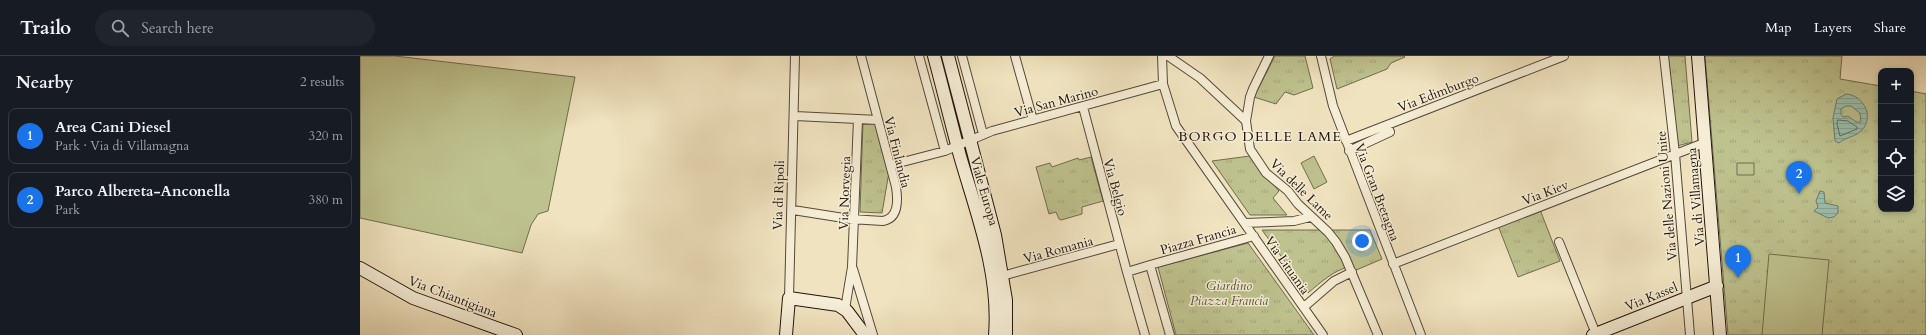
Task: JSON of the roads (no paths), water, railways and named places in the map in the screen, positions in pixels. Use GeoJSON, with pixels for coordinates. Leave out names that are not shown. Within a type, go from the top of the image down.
{"type":"FeatureCollection","features":[{"type":"Feature","properties":{"kind":"main road","name":"Viale Europa"},"geometry":{"type":"LineString","coordinates":[[934,56],[982,229],[994,284],[996,310],[995,335]]}},
{"type":"Feature","properties":{"kind":"main road","name":"Viale Europa"},"geometry":{"type":"LineString","coordinates":[[948,56],[995,235],[1006,300],[1006,335]]}},
{"type":"Feature","properties":{"kind":"main road","name":"Via di Villamagna"},"geometry":{"type":"LineString","coordinates":[[1698,56],[1720,335]]}},
{"type":"Feature","properties":{"kind":"main road","name":"Via Chiantigiana"},"geometry":{"type":"LineString","coordinates":[[360,268],[413,298],[516,335]]}},
{"type":"Feature","properties":{"kind":"main road","name":"Via Kassel"},"geometry":{"type":"LineString","coordinates":[[1595,334],[1717,286]]}},
{"type":"Feature","properties":{"kind":"main road"},"geometry":{"type":"LineString","coordinates":[[789,298],[837,305],[845,309],[865,335]]}},
{"type":"Feature","properties":{"kind":"main road","name":"Via di Ripoli"},"geometry":{"type":"LineString","coordinates":[[786,335],[789,298]]}},
{"type":"Feature","properties":{"kind":"street","name":"Via di Ripoli"},"geometry":{"type":"LineString","coordinates":[[789,298],[795,116],[795,56]]}},
{"type":"Feature","properties":{"kind":"street","name":"Via Finlandia"},"geometry":{"type":"LineString","coordinates":[[792,210],[855,220],[886,220],[894,214],[897,207],[897,197],[891,165],[861,56]]}},
{"type":"Feature","properties":{"kind":"street"},"geometry":{"type":"LineString","coordinates":[[919,56],[945,151]]}},
{"type":"Feature","properties":{"kind":"street"},"geometry":{"type":"LineString","coordinates":[[962,56],[983,134]]}},
{"type":"Feature","properties":{"kind":"street"},"geometry":{"type":"LineString","coordinates":[[1015,56],[1033,120]]}},
{"type":"Feature","properties":{"kind":"street","name":"Via Lituania"},"geometry":{"type":"LineString","coordinates":[[1162,56],[1163,84],[1176,126],[1323,335]]}},
{"type":"Feature","properties":{"kind":"street"},"geometry":{"type":"LineString","coordinates":[[1168,56],[1200,78],[1246,121]]}},
{"type":"Feature","properties":{"kind":"street","name":"Via delle Lame"},"geometry":{"type":"LineString","coordinates":[[1269,56],[1252,89],[1246,121],[1250,149],[1266,173],[1288,190],[1310,217],[1332,236],[1341,249],[1378,335]]}},
{"type":"Feature","properties":{"kind":"street","name":"Via Gran Bretagna"},"geometry":{"type":"LineString","coordinates":[[1321,56],[1329,95],[1349,151],[1421,335]]}},
{"type":"Feature","properties":{"kind":"street","name":"Via Edimburgo"},"geometry":{"type":"LineString","coordinates":[[1346,142],[1564,56]]}},
{"type":"Feature","properties":{"kind":"street","name":"Via delle Nazioni Unite"},"geometry":{"type":"LineString","coordinates":[[1664,56],[1675,154],[1690,335]]}},
{"type":"Feature","properties":{"kind":"street","name":"Via San Marino"},"geometry":{"type":"LineString","coordinates":[[891,165],[945,151],[983,134],[1163,84]]}},
{"type":"Feature","properties":{"kind":"street","name":"Via Belgio"},"geometry":{"type":"LineString","coordinates":[[1083,107],[1127,272]]}},
{"type":"Feature","properties":{"kind":"street"},"geometry":{"type":"LineString","coordinates":[[795,116],[878,120]]}},
{"type":"Feature","properties":{"kind":"street","name":"Via Norvegia"},"geometry":{"type":"LineString","coordinates":[[845,309],[852,267],[858,119]]}},
{"type":"Feature","properties":{"kind":"street","name":"Via Edimburgo"},"geometry":{"type":"LineString","coordinates":[[1349,151],[1390,132],[1388,125]]}},
{"type":"Feature","properties":{"kind":"street","name":"Via Kiev"},"geometry":{"type":"LineString","coordinates":[[1393,264],[1704,143]]}},
{"type":"Feature","properties":{"kind":"street"},"geometry":{"type":"LineString","coordinates":[[1245,223],[1294,221],[1310,217]]}},
{"type":"Feature","properties":{"kind":"street","name":"Piazza Francia"},"geometry":{"type":"LineString","coordinates":[[1127,272],[1254,236]]}},
{"type":"Feature","properties":{"kind":"street","name":"Via Kassel"},"geometry":{"type":"LineString","coordinates":[[1559,242],[1595,334]]}},
{"type":"Feature","properties":{"kind":"street","name":"Via Romania"},"geometry":{"type":"LineString","coordinates":[[1002,276],[1119,244]]}},
{"type":"Feature","properties":{"kind":"street","name":"Piazza Francia"},"geometry":{"type":"LineString","coordinates":[[1150,265],[1170,335]]}},
{"type":"Feature","properties":{"kind":"street","name":"Via Norvegia"},"geometry":{"type":"LineString","coordinates":[[852,267],[874,335]]}},
{"type":"Feature","properties":{"kind":"street"},"geometry":{"type":"LineString","coordinates":[[1127,272],[1145,335]]}},
{"type":"Feature","properties":{"kind":"street"},"geometry":{"type":"LineString","coordinates":[[1304,307],[1328,286],[1352,272]]}},
{"type":"Feature","properties":{"kind":"water"},"geometry":{"type":"Polygon","coordinates":[[[1846,94],[1858,98],[1866,108],[1867,114],[1865,126],[1861,131],[1839,143],[1835,141],[1833,118],[1837,99],[1846,94]],[[1846,106],[1841,109],[1841,114],[1843,117],[1848,116],[1856,122],[1861,122],[1860,113],[1851,106],[1846,106]]]}},
{"type":"Feature","properties":{"kind":"water"},"geometry":{"type":"Polygon","coordinates":[[[1820,191],[1824,192],[1825,203],[1838,206],[1838,213],[1834,217],[1828,218],[1814,211],[1818,207],[1816,201],[1820,191]]]}},
{"type":"Feature","properties":{"kind":"place","name":"Parco Albereta-Anconella"},"geometry":{"type":"Point","coordinates":[1799,194]}},
{"type":"Feature","properties":{"kind":"place","name":"Area Cani Diesel"},"geometry":{"type":"Point","coordinates":[1738,278]}},
{"type":"Feature","properties":{"kind":"district","name":"BORGO DELLE LAME"},"geometry":{"type":"Point","coordinates":[1260,136]}},
{"type":"Feature","properties":{"kind":"park label","name":"Giardino Piazza Francia"},"geometry":{"type":"Point","coordinates":[1229,292]}}]}
